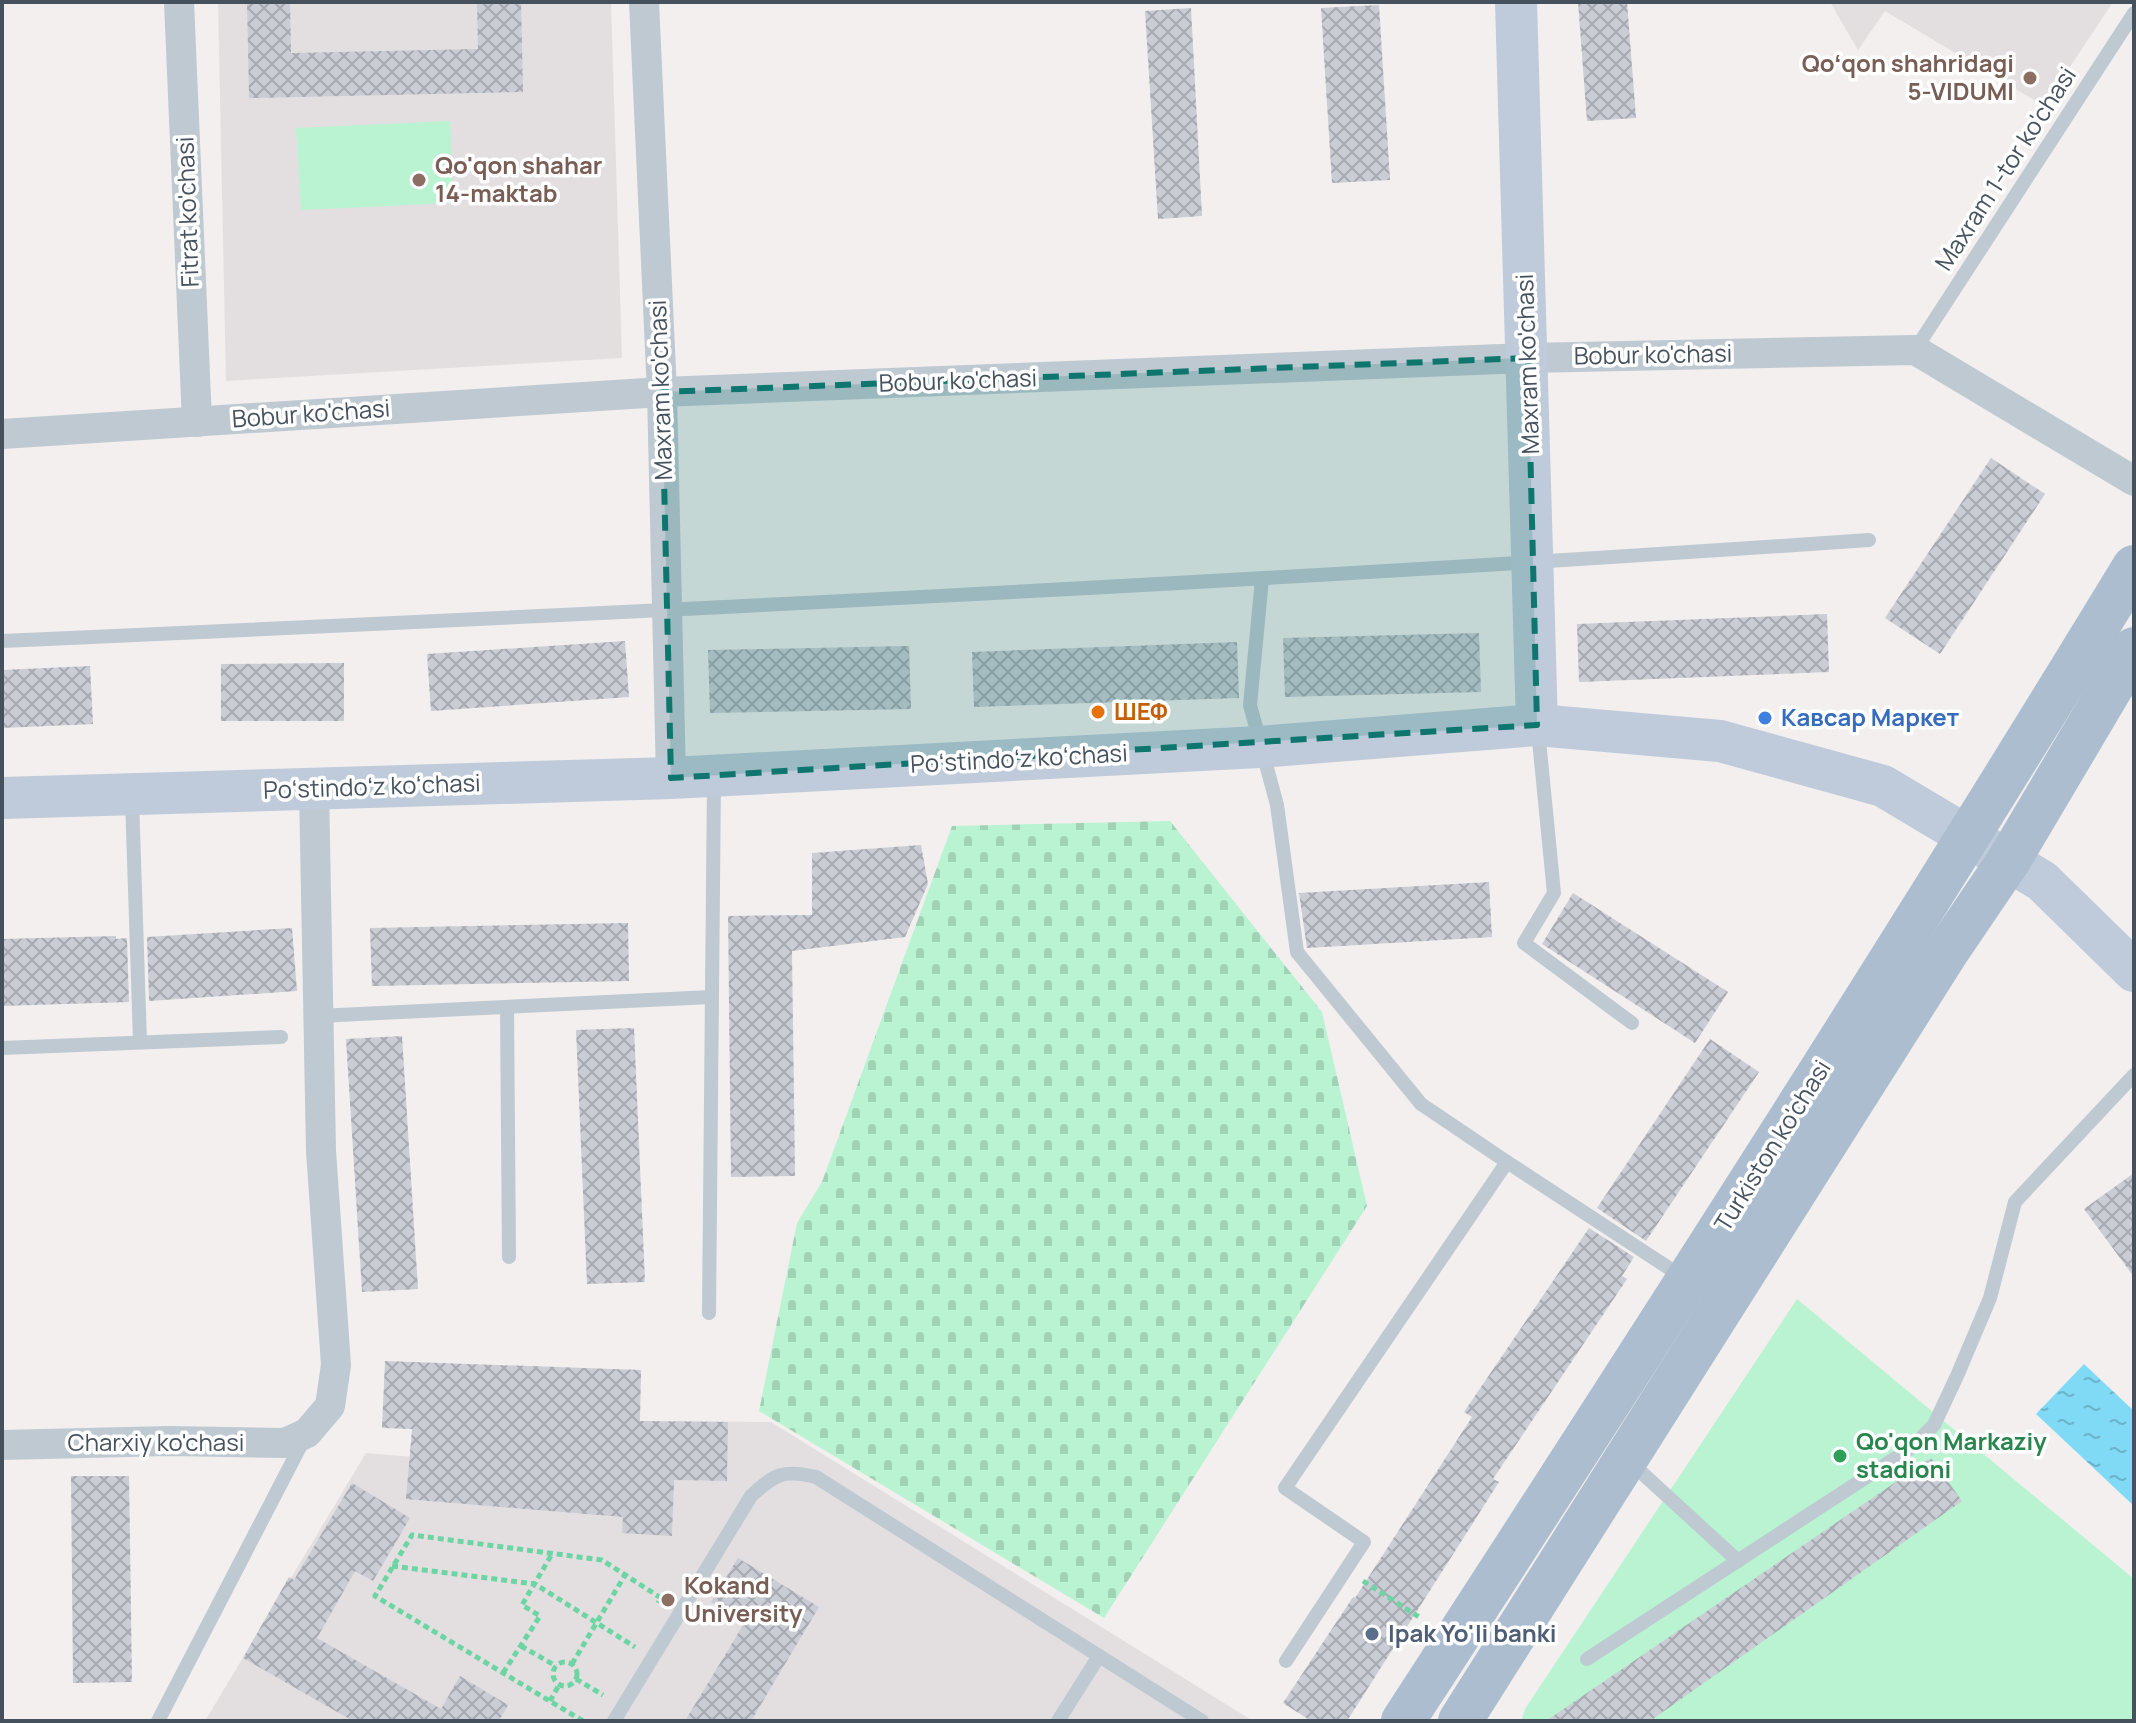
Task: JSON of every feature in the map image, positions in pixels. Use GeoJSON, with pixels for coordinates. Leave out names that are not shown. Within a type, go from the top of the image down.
{"type":"FeatureCollection","features":[{"type":"Feature","properties":{"kind":"main road","name":"Maxram ko'chasi"},"geometry":{"type":"LineString","coordinates":[[1516,2],[1537,725]]}},
{"type":"Feature","properties":{"kind":"main road","name":"Turkiston ko'chasi"},"geometry":{"type":"LineString","coordinates":[[1403,1721],[1969,837],[2134,567]]}},
{"type":"Feature","properties":{"kind":"main road","name":"Turkiston ko'chasi"},"geometry":{"type":"LineString","coordinates":[[1460,1721],[1946,953],[2009,860],[2134,649]]}},
{"type":"Feature","properties":{"kind":"main road","name":"Poʻstindoʻz koʻchasi"},"geometry":{"type":"LineString","coordinates":[[2,798],[671,778],[1259,747],[1537,725],[1720,741],[1883,786],[2042,881],[2134,971]]}},
{"type":"Feature","properties":{"kind":"street","name":"Fitrat ko'chasi"},"geometry":{"type":"LineString","coordinates":[[179,2],[197,422]]}},
{"type":"Feature","properties":{"kind":"street","name":"Maxram ko'chasi"},"geometry":{"type":"LineString","coordinates":[[644,2],[662,392],[671,778]]}},
{"type":"Feature","properties":{"kind":"street","name":"Bobur ko'chasi"},"geometry":{"type":"LineString","coordinates":[[2,434],[662,392],[1528,358],[1915,350]]}},
{"type":"Feature","properties":{"kind":"street"},"geometry":{"type":"LineString","coordinates":[[1915,350],[2134,481]]}},
{"type":"Feature","properties":{"kind":"street"},"geometry":{"type":"LineString","coordinates":[[307,1433],[330,1406],[336,1365],[321,1151],[314,789]]}},
{"type":"Feature","properties":{"kind":"street","name":"Charxiy ko'chasi"},"geometry":{"type":"LineString","coordinates":[[2,1445],[169,1441],[285,1443],[307,1433]]}},
{"type":"Feature","properties":{"kind":"lane","name":"Maxram 1-tor ko'chasi"},"geometry":{"type":"LineString","coordinates":[[1915,350],[2134,13]]}},
{"type":"Feature","properties":{"kind":"lane"},"geometry":{"type":"LineString","coordinates":[[2,641],[667,611],[1262,579],[1533,564],[1869,540]]}},
{"type":"Feature","properties":{"kind":"lane"},"geometry":{"type":"LineString","coordinates":[[1262,579],[1250,705],[1277,805],[1297,952],[1421,1104],[1688,1280]]}},
{"type":"Feature","properties":{"kind":"lane"},"geometry":{"type":"LineString","coordinates":[[1537,725],[1554,893],[1524,943],[1632,1023]]}},
{"type":"Feature","properties":{"kind":"lane"},"geometry":{"type":"LineString","coordinates":[[709,1313],[714,775]]}},
{"type":"Feature","properties":{"kind":"lane"},"geometry":{"type":"LineString","coordinates":[[132,794],[140,1041]]}},
{"type":"Feature","properties":{"kind":"lane"},"geometry":{"type":"LineString","coordinates":[[318,1016],[711,997]]}},
{"type":"Feature","properties":{"kind":"lane"},"geometry":{"type":"LineString","coordinates":[[507,1007],[509,1257]]}},
{"type":"Feature","properties":{"kind":"lane"},"geometry":{"type":"LineString","coordinates":[[2,1048],[281,1037]]}},
{"type":"Feature","properties":{"kind":"lane"},"geometry":{"type":"LineString","coordinates":[[1587,1659],[1911,1448],[1934,1425],[1990,1298],[2015,1202],[2134,1075]]}},
{"type":"Feature","properties":{"kind":"lane"},"geometry":{"type":"LineString","coordinates":[[1286,1661],[1364,1542],[1285,1488],[1507,1162]]}},
{"type":"Feature","properties":{"kind":"lane"},"geometry":{"type":"LineString","coordinates":[[158,1721],[307,1433]]}},
{"type":"Feature","properties":{"kind":"lane"},"geometry":{"type":"LineString","coordinates":[[1626,1458],[1738,1561]]}},
{"type":"Feature","properties":{"kind":"lane"},"geometry":{"type":"LineString","coordinates":[[614,1721],[751,1496],[771,1477],[793,1472],[816,1477],[1202,1721]]}},
{"type":"Feature","properties":{"kind":"lane"},"geometry":{"type":"LineString","coordinates":[[1058,1721],[1099,1656]]}},
{"type":"Feature","properties":{"kind":"path"},"geometry":{"type":"LineString","coordinates":[[583,1721],[375,1596],[392,1566],[412,1535],[602,1560],[661,1598],[654,1610]]}},
{"type":"Feature","properties":{"kind":"path"},"geometry":{"type":"LineString","coordinates":[[503,1673],[540,1616],[522,1605],[552,1554]]}},
{"type":"Feature","properties":{"kind":"path"},"geometry":{"type":"LineString","coordinates":[[392,1566],[535,1584],[653,1658]]}},
{"type":"Feature","properties":{"kind":"path"},"geometry":{"type":"LineString","coordinates":[[1346,1570],[1419,1617]]}},
{"type":"Feature","properties":{"kind":"path"},"geometry":{"type":"LineString","coordinates":[[572,1664],[625,1575]]}},
{"type":"Feature","properties":{"kind":"path"},"geometry":{"type":"LineString","coordinates":[[633,1646],[640,1634]]}},
{"type":"Feature","properties":{"kind":"path"},"geometry":{"type":"LineString","coordinates":[[521,1646],[556,1666]]}},
{"type":"Feature","properties":{"kind":"path"},"geometry":{"type":"LineString","coordinates":[[564,1662],[572,1664],[576,1679],[569,1686],[559,1685],[553,1677],[556,1666],[564,1662]]}},
{"type":"Feature","properties":{"kind":"path"},"geometry":{"type":"LineString","coordinates":[[576,1679],[603,1695]]}},
{"type":"Feature","properties":{"kind":"path"},"geometry":{"type":"LineString","coordinates":[[550,1701],[559,1685]]}},
{"type":"Feature","properties":{"kind":"highlighted area"},"geometry":{"type":"Polygon","coordinates":[[[1528,358],[1537,725],[671,778],[662,392],[1528,358]]]}},
{"type":"Feature","properties":{"kind":"shaded area","name":"Qo'qon shahar 14-maktab"},"geometry":{"type":"Polygon","coordinates":[[[218,2],[611,2],[622,358],[226,381],[218,2]]]}},
{"type":"Feature","properties":{"kind":"shaded area","name":"Qoʻqon shahridagi 5-VIDUMI"},"geometry":{"type":"Polygon","coordinates":[[[1830,2],[2113,2],[2044,106],[1885,11],[1858,50],[1830,2]]]}},
{"type":"Feature","properties":{"kind":"shaded area","name":"Kokand University"},"geometry":{"type":"Polygon","coordinates":[[[675,1421],[771,1422],[1253,1721],[205,1721],[366,1453],[674,1479],[675,1421]]]}},
{"type":"Feature","properties":{"kind":"green space"},"geometry":{"type":"Polygon","coordinates":[[[450,121],[454,203],[301,210],[296,128],[450,121]]]}},
{"type":"Feature","properties":{"kind":"green space"},"geometry":{"type":"Polygon","coordinates":[[[1170,821],[1322,1012],[1367,1206],[1104,1618],[759,1411],[797,1223],[822,1182],[952,826],[1170,821]]]}},
{"type":"Feature","properties":{"kind":"green space","name":"Qo'qon Markaziy stadioni"},"geometry":{"type":"Polygon","coordinates":[[[1797,1299],[2134,1579],[2134,1721],[1521,1721],[1525,1709],[1797,1299]]]}},
{"type":"Feature","properties":{"kind":"water"},"geometry":{"type":"Polygon","coordinates":[[[2084,1364],[2134,1411],[2134,1506],[2036,1414],[2084,1364]]]}},
{"type":"Feature","properties":{"kind":"building"},"geometry":{"type":"Polygon","coordinates":[[[247,2],[290,2],[291,53],[478,49],[477,2],[521,2],[523,92],[249,98],[247,2]]]}},
{"type":"Feature","properties":{"kind":"building"},"geometry":{"type":"Polygon","coordinates":[[[1578,2],[1627,2],[1636,118],[1587,121],[1578,2]]]}},
{"type":"Feature","properties":{"kind":"building"},"geometry":{"type":"Polygon","coordinates":[[[1379,5],[1390,180],[1332,183],[1321,8],[1379,5]]]}},
{"type":"Feature","properties":{"kind":"building"},"geometry":{"type":"Polygon","coordinates":[[[1191,8],[1202,216],[1158,219],[1145,11],[1191,8]]]}},
{"type":"Feature","properties":{"kind":"building"},"geometry":{"type":"Polygon","coordinates":[[[1991,458],[2045,494],[1940,654],[1885,618],[1991,458]]]}},
{"type":"Feature","properties":{"kind":"building"},"geometry":{"type":"Polygon","coordinates":[[[1827,614],[1829,672],[1579,682],[1577,624],[1827,614]]]}},
{"type":"Feature","properties":{"kind":"building"},"geometry":{"type":"Polygon","coordinates":[[[1479,633],[1481,692],[1285,697],[1283,638],[1479,633]]]}},
{"type":"Feature","properties":{"kind":"building"},"geometry":{"type":"Polygon","coordinates":[[[625,641],[629,697],[431,711],[427,654],[625,641]]]}},
{"type":"Feature","properties":{"kind":"building"},"geometry":{"type":"Polygon","coordinates":[[[1237,642],[1239,698],[974,707],[972,652],[1237,642]]]}},
{"type":"Feature","properties":{"kind":"building"},"geometry":{"type":"Polygon","coordinates":[[[909,646],[911,709],[710,713],[708,650],[909,646]]]}},
{"type":"Feature","properties":{"kind":"building"},"geometry":{"type":"Polygon","coordinates":[[[344,663],[344,721],[221,721],[221,664],[344,663]]]}},
{"type":"Feature","properties":{"kind":"building"},"geometry":{"type":"Polygon","coordinates":[[[90,666],[93,724],[2,728],[2,670],[90,666]]]}},
{"type":"Feature","properties":{"kind":"building"},"geometry":{"type":"Polygon","coordinates":[[[921,845],[928,884],[905,937],[792,951],[795,1176],[731,1177],[728,916],[812,915],[812,853],[921,845]]]}},
{"type":"Feature","properties":{"kind":"building"},"geometry":{"type":"Polygon","coordinates":[[[1489,882],[1492,937],[1307,948],[1299,893],[1489,882]]]}},
{"type":"Feature","properties":{"kind":"building"},"geometry":{"type":"Polygon","coordinates":[[[1573,893],[1728,992],[1695,1043],[1542,944],[1573,893]]]}},
{"type":"Feature","properties":{"kind":"building"},"geometry":{"type":"Polygon","coordinates":[[[628,923],[629,981],[372,986],[370,928],[628,923]]]}},
{"type":"Feature","properties":{"kind":"building"},"geometry":{"type":"Polygon","coordinates":[[[292,928],[297,991],[149,1001],[147,937],[292,928]]]}},
{"type":"Feature","properties":{"kind":"building"},"geometry":{"type":"Polygon","coordinates":[[[116,936],[116,939],[127,938],[129,1002],[2,1006],[2,939],[116,936]]]}},
{"type":"Feature","properties":{"kind":"building"},"geometry":{"type":"Polygon","coordinates":[[[634,1028],[645,1282],[587,1284],[576,1030],[634,1028]]]}},
{"type":"Feature","properties":{"kind":"building"},"geometry":{"type":"Polygon","coordinates":[[[402,1036],[418,1289],[362,1292],[346,1039],[402,1036]]]}},
{"type":"Feature","properties":{"kind":"building"},"geometry":{"type":"Polygon","coordinates":[[[1710,1039],[1759,1072],[1646,1241],[1597,1208],[1710,1039]]]}},
{"type":"Feature","properties":{"kind":"building"},"geometry":{"type":"Polygon","coordinates":[[[2134,1173],[2134,1277],[2084,1209],[2134,1173]]]}},
{"type":"Feature","properties":{"kind":"building"},"geometry":{"type":"Polygon","coordinates":[[[1589,1228],[1634,1257],[1622,1276],[1627,1279],[1493,1479],[1499,1482],[1347,1721],[1311,1721],[1283,1703],[1472,1417],[1464,1412],[1589,1228]]]}},
{"type":"Feature","properties":{"kind":"building"},"geometry":{"type":"Polygon","coordinates":[[[385,1361],[641,1370],[640,1421],[728,1422],[727,1481],[674,1480],[672,1536],[622,1533],[623,1517],[406,1499],[412,1429],[382,1428],[385,1361]]]}},
{"type":"Feature","properties":{"kind":"building"},"geometry":{"type":"Polygon","coordinates":[[[1931,1458],[1962,1501],[1650,1721],[1546,1721],[1931,1458]]]}},
{"type":"Feature","properties":{"kind":"building"},"geometry":{"type":"Polygon","coordinates":[[[71,1476],[129,1476],[132,1682],[73,1683],[71,1476]]]}},
{"type":"Feature","properties":{"kind":"building"},"geometry":{"type":"Polygon","coordinates":[[[352,1483],[410,1518],[373,1581],[355,1571],[317,1638],[441,1709],[460,1676],[508,1705],[499,1721],[353,1721],[243,1658],[289,1577],[294,1580],[352,1483]]]}},
{"type":"Feature","properties":{"kind":"building"},"geometry":{"type":"Polygon","coordinates":[[[738,1558],[819,1607],[751,1721],[685,1721],[745,1622],[711,1602],[738,1558]]]}},
{"type":"Feature","properties":{"kind":"place","name":"Qoʻqon shahridagi 5-VIDUMI"},"geometry":{"type":"Point","coordinates":[2030,78]}},
{"type":"Feature","properties":{"kind":"place","name":"Qo'qon shahar 14-maktab"},"geometry":{"type":"Point","coordinates":[419,180]}},
{"type":"Feature","properties":{"kind":"place","name":"ШЕФ"},"geometry":{"type":"Point","coordinates":[1098,712]}},
{"type":"Feature","properties":{"kind":"place","name":"Кавсар Маркет"},"geometry":{"type":"Point","coordinates":[1765,718]}},
{"type":"Feature","properties":{"kind":"place","name":"Qo'qon Markaziy stadioni"},"geometry":{"type":"Point","coordinates":[1840,1456]}},
{"type":"Feature","properties":{"kind":"place","name":"Kokand University"},"geometry":{"type":"Point","coordinates":[668,1600]}},
{"type":"Feature","properties":{"kind":"place","name":"Ipak Yo'li banki"},"geometry":{"type":"Point","coordinates":[1372,1634]}}]}
